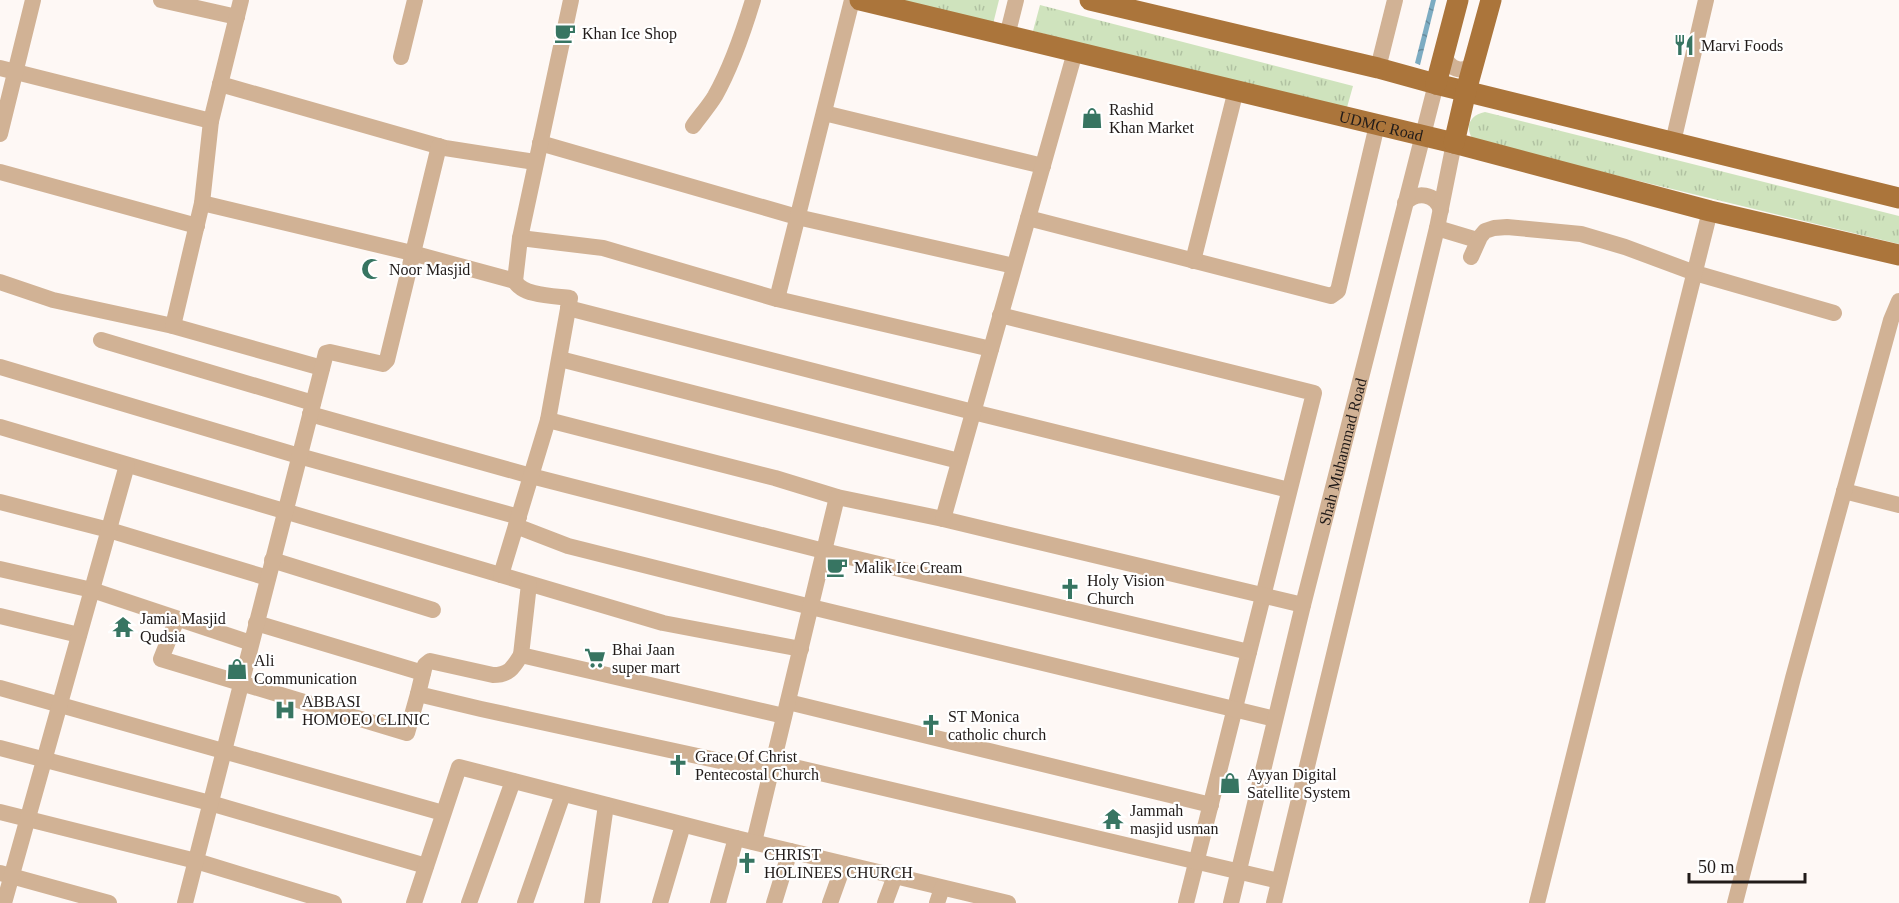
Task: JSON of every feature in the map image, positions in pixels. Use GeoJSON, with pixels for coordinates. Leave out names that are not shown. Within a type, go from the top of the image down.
{"type":"FeatureCollection","features":[{"type":"Feature","properties":{"kind":"main road","name":"UDMC Road"},"geometry":{"type":"LineString","coordinates":[[860,0],[1454,143],[1710,211],[1899,255]]}},
{"type":"Feature","properties":{"kind":"main road"},"geometry":{"type":"LineString","coordinates":[[1090,0],[1378,68],[1899,198]]}},
{"type":"Feature","properties":{"kind":"main road","name":"Shah Muhammad Road"},"geometry":{"type":"LineString","coordinates":[[1436,84],[1458,0]]}},
{"type":"Feature","properties":{"kind":"main road"},"geometry":{"type":"LineString","coordinates":[[1454,143],[1491,0]]}},
{"type":"Feature","properties":{"kind":"street"},"geometry":{"type":"LineString","coordinates":[[0,134],[7,70],[33,0]]}},
{"type":"Feature","properties":{"kind":"street"},"geometry":{"type":"LineString","coordinates":[[162,0],[237,17]]}},
{"type":"Feature","properties":{"kind":"street"},"geometry":{"type":"LineString","coordinates":[[173,326],[202,203],[211,121],[241,0]]}},
{"type":"Feature","properties":{"kind":"street"},"geometry":{"type":"LineString","coordinates":[[401,57],[415,0]]}},
{"type":"Feature","properties":{"kind":"street"},"geometry":{"type":"LineString","coordinates":[[501,575],[548,420],[570,298],[525,291],[515,281],[520,238],[571,0]]}},
{"type":"Feature","properties":{"kind":"street"},"geometry":{"type":"LineString","coordinates":[[693,126],[714,98],[727,74],[743,34],[753,0]]}},
{"type":"Feature","properties":{"kind":"street"},"geometry":{"type":"LineString","coordinates":[[777,299],[852,0]]}},
{"type":"Feature","properties":{"kind":"street"},"geometry":{"type":"LineString","coordinates":[[1007,36],[1016,0]]}},
{"type":"Feature","properties":{"kind":"street"},"geometry":{"type":"LineString","coordinates":[[1378,68],[1395,0]]}},
{"type":"Feature","properties":{"kind":"street"},"geometry":{"type":"LineString","coordinates":[[1673,142],[1706,0]]}},
{"type":"Feature","properties":{"kind":"street"},"geometry":{"type":"LineString","coordinates":[[943,519],[1075,52]]}},
{"type":"Feature","properties":{"kind":"street"},"geometry":{"type":"LineString","coordinates":[[1444,55],[1448,64],[1457,69],[1468,68],[1475,60]]}},
{"type":"Feature","properties":{"kind":"street"},"geometry":{"type":"LineString","coordinates":[[7,70],[211,121]]}},
{"type":"Feature","properties":{"kind":"street"},"geometry":{"type":"LineString","coordinates":[[220,84],[439,146],[536,162]]}},
{"type":"Feature","properties":{"kind":"street","name":"Shah Muhammad Road"},"geometry":{"type":"LineString","coordinates":[[1231,903],[1303,605],[1436,84]]}},
{"type":"Feature","properties":{"kind":"street"},"geometry":{"type":"LineString","coordinates":[[1193,261],[1236,90]]}},
{"type":"Feature","properties":{"kind":"street"},"geometry":{"type":"LineString","coordinates":[[824,113],[1043,166]]}},
{"type":"Feature","properties":{"kind":"street"},"geometry":{"type":"LineString","coordinates":[[1028,218],[1331,296],[1336,294],[1377,125]]}},
{"type":"Feature","properties":{"kind":"street"},"geometry":{"type":"LineString","coordinates":[[540,143],[798,216],[1014,266]]}},
{"type":"Feature","properties":{"kind":"street"},"geometry":{"type":"LineString","coordinates":[[1274,903],[1437,228],[1454,143]]}},
{"type":"Feature","properties":{"kind":"street"},"geometry":{"type":"LineString","coordinates":[[185,903],[326,353],[383,364],[387,360],[439,146]]}},
{"type":"Feature","properties":{"kind":"street"},"geometry":{"type":"LineString","coordinates":[[0,172],[197,226]]}},
{"type":"Feature","properties":{"kind":"street"},"geometry":{"type":"LineString","coordinates":[[1405,203],[1415,195],[1422,194],[1434,199],[1441,210]]}},
{"type":"Feature","properties":{"kind":"street"},"geometry":{"type":"LineString","coordinates":[[202,203],[412,253],[515,281]]}},
{"type":"Feature","properties":{"kind":"street"},"geometry":{"type":"LineString","coordinates":[[1537,903],[1710,211]]}},
{"type":"Feature","properties":{"kind":"street"},"geometry":{"type":"LineString","coordinates":[[1471,257],[1477,240],[1485,231],[1507,227],[1581,234],[1625,247],[1695,273],[1834,313]]}},
{"type":"Feature","properties":{"kind":"street"},"geometry":{"type":"LineString","coordinates":[[1437,228],[1477,240]]}},
{"type":"Feature","properties":{"kind":"street"},"geometry":{"type":"LineString","coordinates":[[520,238],[603,248],[777,299],[991,349]]}},
{"type":"Feature","properties":{"kind":"street"},"geometry":{"type":"LineString","coordinates":[[0,282],[53,300],[173,326],[322,368]]}},
{"type":"Feature","properties":{"kind":"street"},"geometry":{"type":"LineString","coordinates":[[1735,903],[1790,689],[1899,301]]}},
{"type":"Feature","properties":{"kind":"street"},"geometry":{"type":"LineString","coordinates":[[568,308],[1289,490]]}},
{"type":"Feature","properties":{"kind":"street"},"geometry":{"type":"LineString","coordinates":[[1000,315],[1314,393],[1186,903]]}},
{"type":"Feature","properties":{"kind":"street"},"geometry":{"type":"LineString","coordinates":[[101,340],[531,476],[824,551],[1249,652]]}},
{"type":"Feature","properties":{"kind":"street"},"geometry":{"type":"LineString","coordinates":[[560,359],[959,461]]}},
{"type":"Feature","properties":{"kind":"street"},"geometry":{"type":"LineString","coordinates":[[0,367],[517,521],[568,546],[1275,719]]}},
{"type":"Feature","properties":{"kind":"street"},"geometry":{"type":"LineString","coordinates":[[548,420],[775,478],[837,497],[943,519],[1303,605]]}},
{"type":"Feature","properties":{"kind":"street"},"geometry":{"type":"LineString","coordinates":[[0,427],[663,623],[801,649]]}},
{"type":"Feature","properties":{"kind":"street"},"geometry":{"type":"LineString","coordinates":[[4,903],[6,875],[27,819],[127,465]]}},
{"type":"Feature","properties":{"kind":"street"},"geometry":{"type":"LineString","coordinates":[[1844,491],[1899,505]]}},
{"type":"Feature","properties":{"kind":"street"},"geometry":{"type":"LineString","coordinates":[[754,842],[837,497]]}},
{"type":"Feature","properties":{"kind":"street"},"geometry":{"type":"LineString","coordinates":[[0,502],[109,530],[268,578]]}},
{"type":"Feature","properties":{"kind":"street"},"geometry":{"type":"LineString","coordinates":[[273,560],[433,610]]}},
{"type":"Feature","properties":{"kind":"street"},"geometry":{"type":"LineString","coordinates":[[0,569],[92,590],[251,643]]}},
{"type":"Feature","properties":{"kind":"street"},"geometry":{"type":"LineString","coordinates":[[177,619],[161,659],[407,733],[425,665],[430,661],[493,675],[502,675],[511,671],[521,655],[529,584]]}},
{"type":"Feature","properties":{"kind":"street"},"geometry":{"type":"LineString","coordinates":[[0,616],[79,635]]}},
{"type":"Feature","properties":{"kind":"street"},"geometry":{"type":"LineString","coordinates":[[256,623],[423,673]]}},
{"type":"Feature","properties":{"kind":"street"},"geometry":{"type":"LineString","coordinates":[[521,655],[786,709],[1211,805]]}},
{"type":"Feature","properties":{"kind":"street"},"geometry":{"type":"LineString","coordinates":[[0,688],[443,813]]}},
{"type":"Feature","properties":{"kind":"street"},"geometry":{"type":"LineString","coordinates":[[418,694],[481,709],[772,767],[1279,881]]}},
{"type":"Feature","properties":{"kind":"street"},"geometry":{"type":"LineString","coordinates":[[0,748],[210,803],[426,866]]}},
{"type":"Feature","properties":{"kind":"street"},"geometry":{"type":"LineString","coordinates":[[414,903],[459,768],[895,876],[939,895],[999,902]]}},
{"type":"Feature","properties":{"kind":"street"},"geometry":{"type":"LineString","coordinates":[[469,903],[513,782]]}},
{"type":"Feature","properties":{"kind":"street"},"geometry":{"type":"LineString","coordinates":[[525,903],[563,794]]}},
{"type":"Feature","properties":{"kind":"street"},"geometry":{"type":"LineString","coordinates":[[592,903],[606,805]]}},
{"type":"Feature","properties":{"kind":"street"},"geometry":{"type":"LineString","coordinates":[[0,812],[196,861],[334,903]]}},
{"type":"Feature","properties":{"kind":"street"},"geometry":{"type":"LineString","coordinates":[[660,903],[683,825]]}},
{"type":"Feature","properties":{"kind":"street"},"geometry":{"type":"LineString","coordinates":[[718,903],[736,838]]}},
{"type":"Feature","properties":{"kind":"street"},"geometry":{"type":"LineString","coordinates":[[774,903],[790,851]]}},
{"type":"Feature","properties":{"kind":"street"},"geometry":{"type":"LineString","coordinates":[[830,903],[844,864]]}},
{"type":"Feature","properties":{"kind":"street"},"geometry":{"type":"LineString","coordinates":[[6,875],[109,903]]}},
{"type":"Feature","properties":{"kind":"street"},"geometry":{"type":"LineString","coordinates":[[885,903],[895,876]]}},
{"type":"Feature","properties":{"kind":"green space"},"geometry":{"type":"Polygon","coordinates":[[[895,0],[999,0],[993,24],[895,0]]]}},
{"type":"Feature","properties":{"kind":"green space"},"geometry":{"type":"Polygon","coordinates":[[[1040,5],[1353,86],[1346,111],[1033,31],[1040,5]]]}},
{"type":"Feature","properties":{"kind":"green space"},"geometry":{"type":"Polygon","coordinates":[[[1485,112],[1899,216],[1899,244],[1474,141],[1469,131],[1470,123],[1475,116],[1485,112]]]}},
{"type":"Feature","properties":{"kind":"water"},"geometry":{"type":"Polygon","coordinates":[[[1431,0],[1436,0],[1420,65],[1415,63],[1431,0]]]}},
{"type":"Feature","properties":{"kind":"place","name":"Khan Ice Shop"},"geometry":{"type":"Point","coordinates":[565,33]}},
{"type":"Feature","properties":{"kind":"place","name":"Marvi Foods"},"geometry":{"type":"Point","coordinates":[1684,45]}},
{"type":"Feature","properties":{"kind":"place","name":"Rashid Khan Market"},"geometry":{"type":"Point","coordinates":[1092,118]}},
{"type":"Feature","properties":{"kind":"place","name":"Noor Masjid"},"geometry":{"type":"Point","coordinates":[372,269]}},
{"type":"Feature","properties":{"kind":"place","name":"Malik Ice Cream"},"geometry":{"type":"Point","coordinates":[837,567]}},
{"type":"Feature","properties":{"kind":"place","name":"Holy Vision Church"},"geometry":{"type":"Point","coordinates":[1070,589]}},
{"type":"Feature","properties":{"kind":"place","name":"Jamia Masjid Qudsia"},"geometry":{"type":"Point","coordinates":[123,627]}},
{"type":"Feature","properties":{"kind":"place","name":"Bhai Jaan super mart"},"geometry":{"type":"Point","coordinates":[595,658]}},
{"type":"Feature","properties":{"kind":"place","name":"Ali Communication"},"geometry":{"type":"Point","coordinates":[237,669]}},
{"type":"Feature","properties":{"kind":"place","name":"ABBASI HOMOEO CLINIC"},"geometry":{"type":"Point","coordinates":[285,710]}},
{"type":"Feature","properties":{"kind":"place","name":"ST Monica catholic church"},"geometry":{"type":"Point","coordinates":[931,725]}},
{"type":"Feature","properties":{"kind":"place","name":"Grace Of Christ Pentecostal Church"},"geometry":{"type":"Point","coordinates":[678,765]}},
{"type":"Feature","properties":{"kind":"place","name":"Ayyan Digital Satellite System"},"geometry":{"type":"Point","coordinates":[1230,783]}},
{"type":"Feature","properties":{"kind":"place","name":"Jammah masjid usman"},"geometry":{"type":"Point","coordinates":[1113,819]}},
{"type":"Feature","properties":{"kind":"place","name":"CHRIST HOLINEES CHURCH"},"geometry":{"type":"Point","coordinates":[747,863]}}]}
